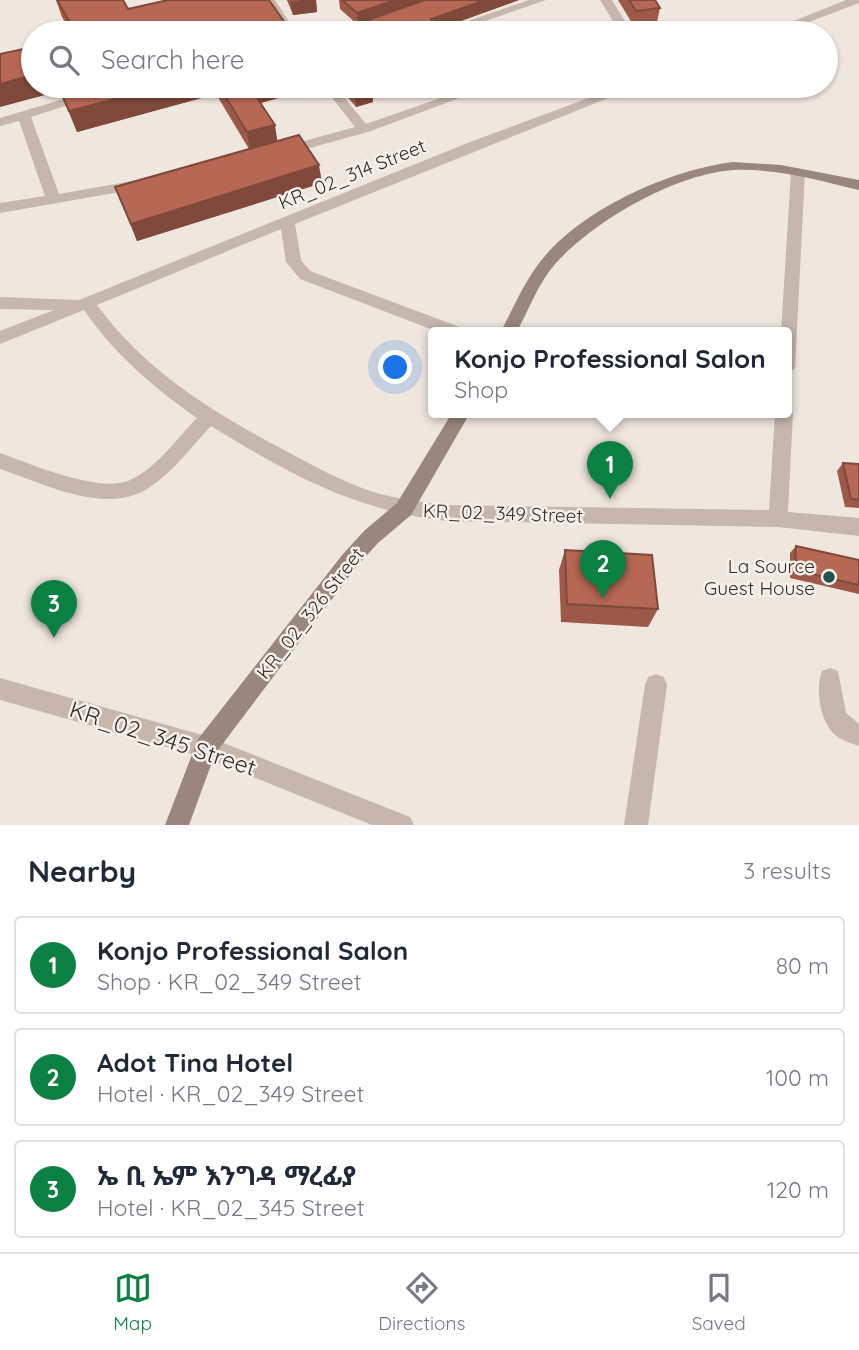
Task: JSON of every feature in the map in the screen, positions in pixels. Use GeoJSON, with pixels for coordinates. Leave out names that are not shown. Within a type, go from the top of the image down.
{"type":"FeatureCollection","features":[{"type":"Feature","properties":{"kind":"street"},"geometry":{"type":"LineString","coordinates":[[488,21],[540,0]]}},
{"type":"Feature","properties":{"kind":"street"},"geometry":{"type":"LineString","coordinates":[[606,0],[619,21]]}},
{"type":"Feature","properties":{"kind":"street"},"geometry":{"type":"LineString","coordinates":[[801,21],[856,0]]}},
{"type":"Feature","properties":{"kind":"street"},"geometry":{"type":"LineString","coordinates":[[271,2],[283,21]]}},
{"type":"Feature","properties":{"kind":"street"},"geometry":{"type":"LineString","coordinates":[[0,122],[79,98]]}},
{"type":"Feature","properties":{"kind":"street"},"geometry":{"type":"LineString","coordinates":[[338,98],[363,129]]}},
{"type":"Feature","properties":{"kind":"street"},"geometry":{"type":"LineString","coordinates":[[275,153],[363,129],[452,98]]}},
{"type":"Feature","properties":{"kind":"street","name":"KR_02_314 Street"},"geometry":{"type":"LineString","coordinates":[[0,338],[287,221],[601,98]]}},
{"type":"Feature","properties":{"kind":"street"},"geometry":{"type":"LineString","coordinates":[[23,114],[53,198]]}},
{"type":"Feature","properties":{"kind":"street"},"geometry":{"type":"LineString","coordinates":[[511,327],[550,259],[616,207],[710,169],[751,166],[798,172],[859,185]]}},
{"type":"Feature","properties":{"kind":"street"},"geometry":{"type":"LineString","coordinates":[[789,327],[798,172]]}},
{"type":"Feature","properties":{"kind":"street"},"geometry":{"type":"LineString","coordinates":[[0,208],[153,183]]}},
{"type":"Feature","properties":{"kind":"street"},"geometry":{"type":"LineString","coordinates":[[287,221],[294,262],[305,275],[443,327]]}},
{"type":"Feature","properties":{"kind":"street"},"geometry":{"type":"LineString","coordinates":[[0,303],[88,304]]}},
{"type":"Feature","properties":{"kind":"street","name":"KR_02_349 Street"},"geometry":{"type":"LineString","coordinates":[[88,304],[105,331],[126,353],[209,417],[304,468],[371,499],[404,509],[447,513],[778,519],[859,527]]}},
{"type":"Feature","properties":{"kind":"street"},"geometry":{"type":"LineString","coordinates":[[0,461],[114,492],[134,487],[155,471],[209,417]]}},
{"type":"Feature","properties":{"kind":"street","name":"KR_02_326 Street"},"geometry":{"type":"LineString","coordinates":[[177,825],[206,747],[350,560],[371,537],[404,509],[458,418]]}},
{"type":"Feature","properties":{"kind":"street"},"geometry":{"type":"LineString","coordinates":[[778,519],[784,418]]}},
{"type":"Feature","properties":{"kind":"street"},"geometry":{"type":"LineString","coordinates":[[830,679],[831,708],[838,723],[859,735]]}},
{"type":"Feature","properties":{"kind":"street"},"geometry":{"type":"LineString","coordinates":[[636,825],[656,685]]}},
{"type":"Feature","properties":{"kind":"street","name":"KR_02_345 Street"},"geometry":{"type":"LineString","coordinates":[[0,689],[206,747],[402,825]]}},
{"type":"Feature","properties":{"kind":"building"},"geometry":{"type":"Polygon","coordinates":[[[57,0],[123,0],[128,9],[168,0],[269,0],[284,21],[69,21],[57,0]]]}},
{"type":"Feature","properties":{"kind":"building"},"geometry":{"type":"Polygon","coordinates":[[[342,0],[395,0],[357,13],[342,0]]]}},
{"type":"Feature","properties":{"kind":"building"},"geometry":{"type":"Polygon","coordinates":[[[425,0],[485,0],[431,19],[432,21],[365,21],[425,0]]]}},
{"type":"Feature","properties":{"kind":"building"},"geometry":{"type":"Polygon","coordinates":[[[629,0],[655,0],[660,8],[636,11],[629,0]]]}},
{"type":"Feature","properties":{"kind":"building"},"geometry":{"type":"Polygon","coordinates":[[[21,50],[21,78],[0,84],[0,54],[21,50]]]}},
{"type":"Feature","properties":{"kind":"building"},"geometry":{"type":"Polygon","coordinates":[[[63,98],[119,98],[69,111],[63,98]]]}},
{"type":"Feature","properties":{"kind":"building"},"geometry":{"type":"Polygon","coordinates":[[[226,98],[257,98],[275,125],[247,132],[226,98]]]}},
{"type":"Feature","properties":{"kind":"building"},"geometry":{"type":"Polygon","coordinates":[[[299,135],[319,165],[131,224],[115,187],[299,135]]]}},
{"type":"Feature","properties":{"kind":"building"},"geometry":{"type":"Polygon","coordinates":[[[843,463],[859,464],[859,500],[851,499],[843,463]]]}},
{"type":"Feature","properties":{"kind":"building"},"geometry":{"type":"Polygon","coordinates":[[[796,546],[859,560],[859,585],[795,570],[796,546]]]}},
{"type":"Feature","properties":{"kind":"building"},"geometry":{"type":"Polygon","coordinates":[[[565,550],[652,555],[658,609],[567,604],[565,550]]]}},
{"type":"Feature","properties":{"kind":"place","name":"Konjo Professional Salon"},"geometry":{"type":"Point","coordinates":[610,499]}},
{"type":"Feature","properties":{"kind":"place","name":"La Source Guest House"},"geometry":{"type":"Point","coordinates":[829,577]}},
{"type":"Feature","properties":{"kind":"place","name":"Adot Tina Hotel"},"geometry":{"type":"Point","coordinates":[603,598]}},
{"type":"Feature","properties":{"kind":"place","name":"ኤ ቢ ኤም እንግዳ ማረፊያ"},"geometry":{"type":"Point","coordinates":[54,638]}}]}
